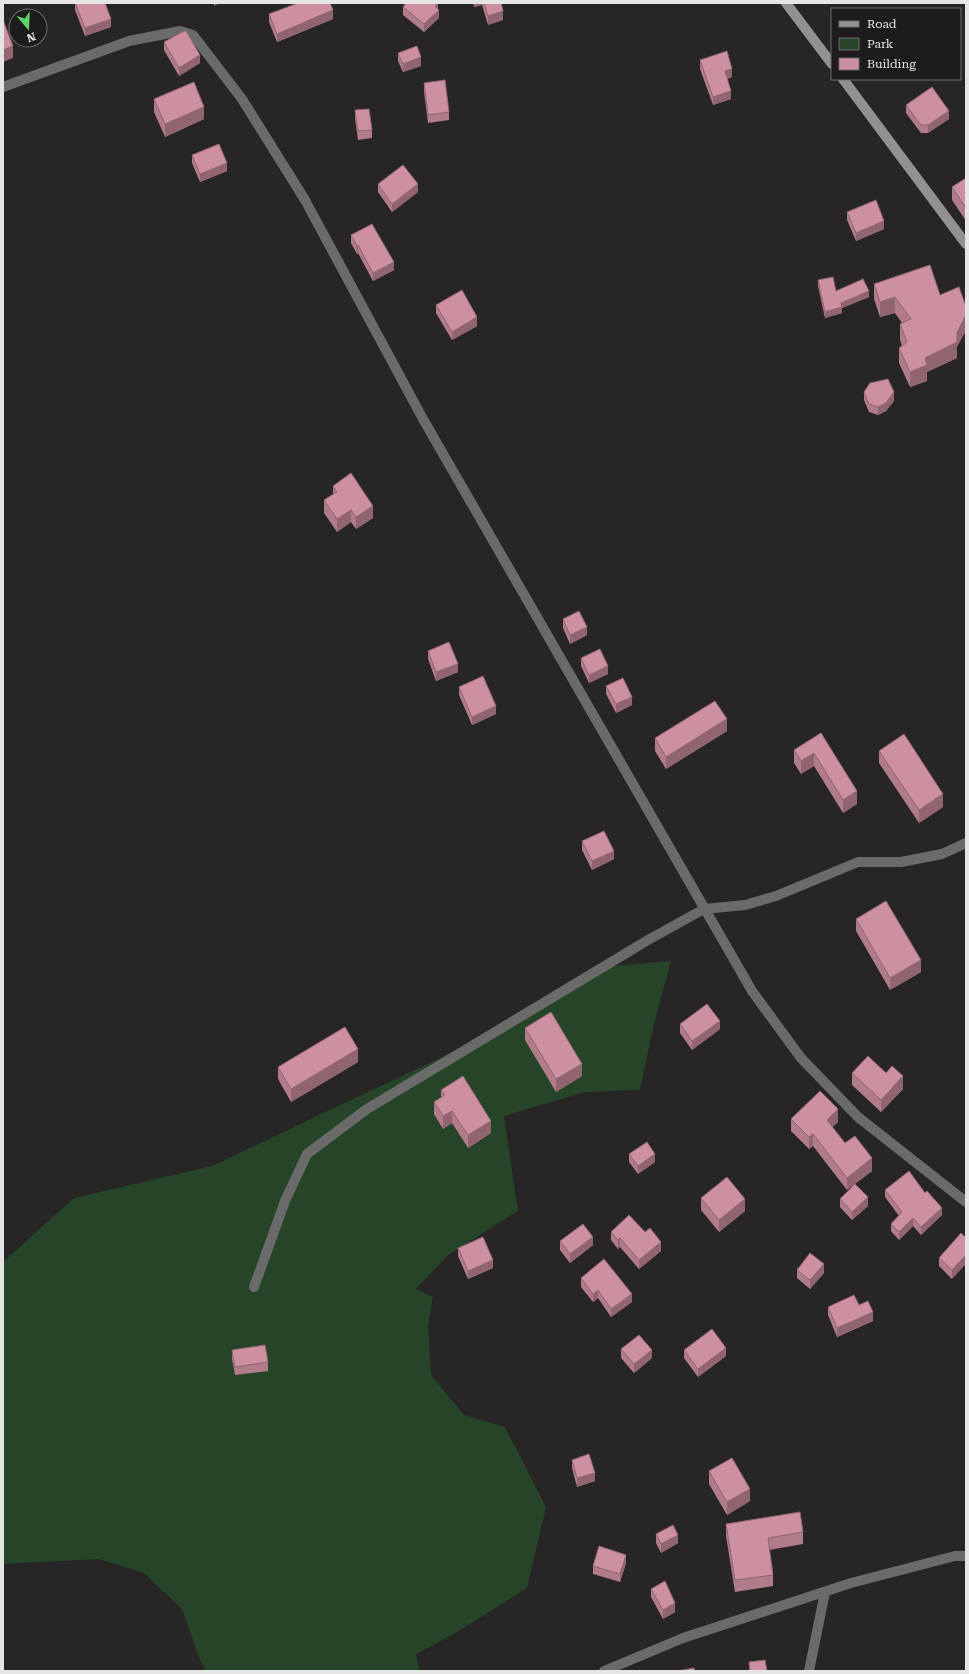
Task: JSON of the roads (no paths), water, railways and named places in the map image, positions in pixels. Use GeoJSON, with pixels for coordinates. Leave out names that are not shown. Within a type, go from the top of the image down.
{"type":"FeatureCollection","features":[{"type":"Feature","properties":{"kind":"main road"},"geometry":{"type":"LineString","coordinates":[[786,3],[831,63]]}},
{"type":"Feature","properties":{"kind":"main road"},"geometry":{"type":"LineString","coordinates":[[844,80],[966,244]]}},
{"type":"Feature","properties":{"kind":"street"},"geometry":{"type":"LineString","coordinates":[[3,87],[129,41],[180,31],[193,35],[242,99],[305,200],[423,419],[704,910],[752,991],[801,1058],[858,1117],[966,1202]]}},
{"type":"Feature","properties":{"kind":"street"},"geometry":{"type":"LineString","coordinates":[[254,1287],[285,1201],[308,1154],[367,1110],[648,940],[704,910],[758,902],[858,862],[900,862],[942,854],[966,843]]}},
{"type":"Feature","properties":{"kind":"street"},"geometry":{"type":"LineString","coordinates":[[604,1671],[683,1638],[825,1592],[955,1556],[966,1556]]}},
{"type":"Feature","properties":{"kind":"street"},"geometry":{"type":"LineString","coordinates":[[809,1671],[825,1592]]}}]}
